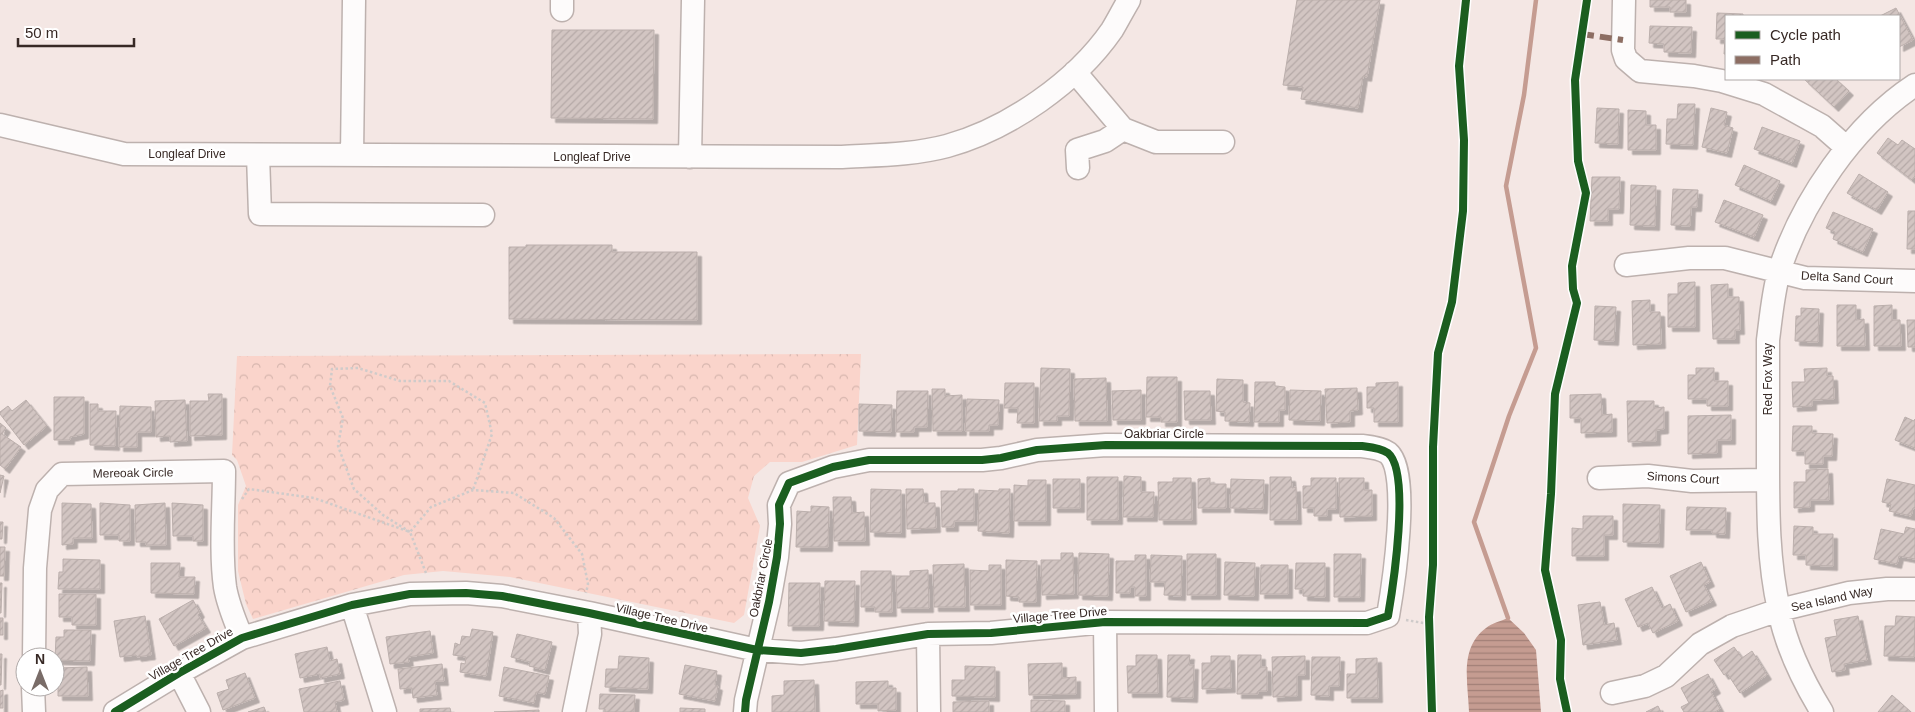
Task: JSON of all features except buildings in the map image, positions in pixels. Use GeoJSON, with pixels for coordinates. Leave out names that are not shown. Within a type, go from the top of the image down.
{"type":"FeatureCollection","features":[{"type":"Feature","properties":{"kind":"street"},"geometry":{"type":"LineString","coordinates":[[352,155],[354,0]]}},
{"type":"Feature","properties":{"kind":"street"},"geometry":{"type":"LineString","coordinates":[[690,157],[693,0]]}},
{"type":"Feature","properties":{"kind":"street","name":"Longleaf Drive"},"geometry":{"type":"LineString","coordinates":[[0,125],[124,154],[842,157],[909,154],[948,146],[1007,121],[1047,95],[1075,72],[1095,52],[1112,29],[1129,0]]}},
{"type":"Feature","properties":{"kind":"street"},"geometry":{"type":"LineString","coordinates":[[1624,0],[1623,50],[1626,59],[1640,71],[1694,76],[1722,81],[1764,94],[1814,121],[1847,148]]}},
{"type":"Feature","properties":{"kind":"street"},"geometry":{"type":"LineString","coordinates":[[1075,72],[1123,129],[1156,142],[1223,142]]}},
{"type":"Feature","properties":{"kind":"street","name":"Red Fox Way"},"geometry":{"type":"LineString","coordinates":[[1822,712],[1809,691],[1793,656],[1778,610],[1770,564],[1768,340],[1779,272],[1793,236],[1810,203],[1847,148],[1888,106],[1915,85]]}},
{"type":"Feature","properties":{"kind":"street"},"geometry":{"type":"LineString","coordinates":[[1078,168],[1077,150],[1105,141],[1123,129]]}},
{"type":"Feature","properties":{"kind":"street"},"geometry":{"type":"LineString","coordinates":[[258,155],[260,214],[483,215]]}},
{"type":"Feature","properties":{"kind":"street","name":"Delta Sand Court"},"geometry":{"type":"LineString","coordinates":[[1626,265],[1689,258],[1725,258],[1805,278],[1822,280],[1915,281]]}},
{"type":"Feature","properties":{"kind":"street","name":"Oakbriar Circle"},"geometry":{"type":"LineString","coordinates":[[745,712],[757,650],[770,602],[780,540],[779,505],[789,484],[833,467],[869,460],[982,460],[1037,450],[1106,445],[1362,446],[1375,448],[1388,454],[1398,471],[1399,530],[1388,616]]}},
{"type":"Feature","properties":{"kind":"street","name":"Mereoak Circle"},"geometry":{"type":"LineString","coordinates":[[34,647],[35,568],[40,510],[46,490],[62,474],[224,471],[225,587],[229,604],[242,638]]}},
{"type":"Feature","properties":{"kind":"street","name":"Simons Court"},"geometry":{"type":"LineString","coordinates":[[1599,478],[1648,476],[1692,481],[1768,480]]}},
{"type":"Feature","properties":{"kind":"street","name":"Sea Island Way"},"geometry":{"type":"LineString","coordinates":[[1612,693],[1645,686],[1666,676],[1700,644],[1714,635],[1732,626],[1778,610],[1849,593],[1887,589],[1915,589]]}},
{"type":"Feature","properties":{"kind":"street","name":"Village Tree Drive"},"geometry":{"type":"LineString","coordinates":[[115,712],[178,673],[242,638],[352,605],[410,594],[466,593],[502,596],[757,650],[801,652],[827,650],[928,634],[991,633],[1105,622],[1367,623],[1388,616]]}},
{"type":"Feature","properties":{"kind":"street"},"geometry":{"type":"LineString","coordinates":[[352,605],[385,712]]}},
{"type":"Feature","properties":{"kind":"street"},"geometry":{"type":"LineString","coordinates":[[574,712],[590,634],[589,613]]}},
{"type":"Feature","properties":{"kind":"street"},"geometry":{"type":"LineString","coordinates":[[1105,622],[1106,712]]}},
{"type":"Feature","properties":{"kind":"street"},"geometry":{"type":"LineString","coordinates":[[928,634],[929,712]]}},
{"type":"Feature","properties":{"kind":"street"},"geometry":{"type":"LineString","coordinates":[[178,673],[199,712]]}},
{"type":"Feature","properties":{"kind":"street"},"geometry":{"type":"LineString","coordinates":[[34,697],[34,712]]}},
{"type":"Feature","properties":{"kind":"path"},"geometry":{"type":"LineString","coordinates":[[426,573],[410,532],[383,515],[354,489],[338,446],[343,418],[330,386],[332,369],[358,368],[400,381],[449,381],[485,404],[492,434],[473,490]]}},
{"type":"Feature","properties":{"kind":"path"},"geometry":{"type":"LineString","coordinates":[[238,505],[249,489],[314,498],[410,532]]}},
{"type":"Feature","properties":{"kind":"path"},"geometry":{"type":"LineString","coordinates":[[410,532],[431,507],[473,490],[514,493],[554,518],[582,554],[588,584],[587,593],[578,592]]}},
{"type":"Feature","properties":{"kind":"path"},"geometry":{"type":"LineString","coordinates":[[1388,616],[1429,621],[1429,634]]}},
{"type":"Feature","properties":{"kind":"green space"},"geometry":{"type":"Polygon","coordinates":[[[861,354],[857,445],[802,462],[770,462],[754,476],[748,498],[760,526],[744,615],[734,623],[510,577],[443,571],[404,575],[253,619],[246,604],[238,571],[238,505],[246,486],[237,460],[232,455],[237,356],[861,354]]]}},
{"type":"Feature","properties":{"kind":"shaded area"},"geometry":{"type":"Polygon","coordinates":[[[1508,618],[1524,633],[1536,650],[1541,712],[1469,712],[1467,666],[1468,655],[1472,645],[1477,636],[1486,628],[1508,618]]]}},
{"type":"Feature","properties":{"kind":"waterway"},"geometry":{"type":"LineString","coordinates":[[1508,618],[1474,522],[1509,416],[1536,348],[1506,186],[1524,95],[1536,0]]}},
{"type":"Feature","properties":{"kind":"marked path"},"geometry":{"type":"LineString","coordinates":[[1582,34],[1623,40]]}},
{"type":"Feature","properties":{"kind":"cycle path"},"geometry":{"type":"LineString","coordinates":[[1432,712],[1429,617],[1433,565],[1433,447],[1438,353],[1452,302],[1463,211],[1464,140],[1459,66],[1466,0]]}},
{"type":"Feature","properties":{"kind":"cycle path"},"geometry":{"type":"LineString","coordinates":[[1567,712],[1560,679],[1561,640],[1545,570],[1551,494],[1555,394],[1577,303],[1573,289],[1572,266],[1586,193],[1578,161],[1575,80],[1587,0]]}},
{"type":"Feature","properties":{"kind":"cycle path"},"geometry":{"type":"LineString","coordinates":[[115,712],[242,638],[352,605],[410,594],[466,593],[502,596],[757,650],[801,653],[928,634],[991,633],[1105,622],[1367,623],[1388,616],[1398,531],[1398,482],[1395,464],[1385,451],[1362,446],[1106,445],[1037,450],[982,460],[869,460],[833,467],[789,483],[779,505],[780,524],[777,557],[769,602],[746,700],[745,712]]}}]}
